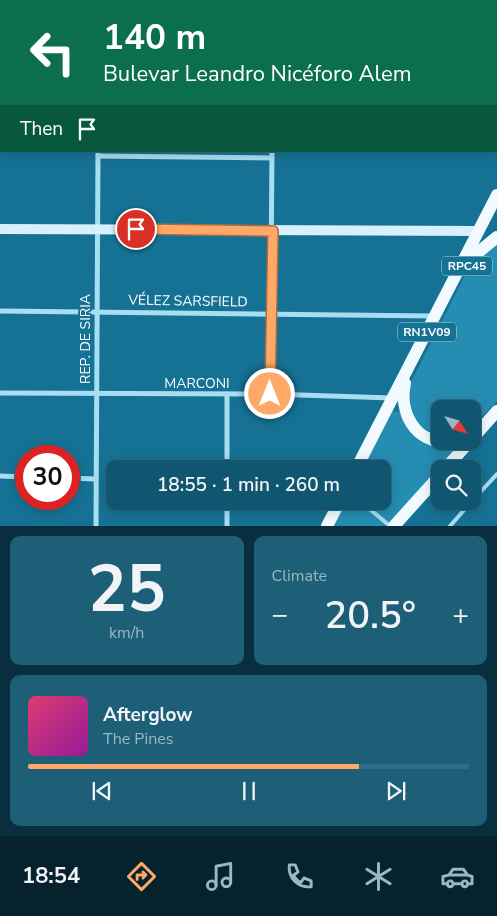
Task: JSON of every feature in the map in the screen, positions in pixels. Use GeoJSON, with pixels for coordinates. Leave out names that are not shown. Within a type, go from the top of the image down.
{"type":"FeatureCollection","features":[{"type":"Feature","properties":{"kind":"main road","name":"RN1V09"},"geometry":{"type":"LineString","coordinates":[[361,460],[497,195]]}},
{"type":"Feature","properties":{"kind":"main road","name":"RPC45"},"geometry":{"type":"LineString","coordinates":[[443,301],[474,258],[497,238]]}},
{"type":"Feature","properties":{"kind":"main road","name":"RN1V09"},"geometry":{"type":"LineString","coordinates":[[407,370],[403,399],[408,419],[419,432],[431,438]]}},
{"type":"Feature","properties":{"kind":"main road"},"geometry":{"type":"LineString","coordinates":[[481,426],[493,416]]}},
{"type":"Feature","properties":{"kind":"main road"},"geometry":{"type":"LineString","coordinates":[[481,429],[493,416]]}},
{"type":"Feature","properties":{"kind":"main road"},"geometry":{"type":"LineString","coordinates":[[453,460],[462,450]]}},
{"type":"Feature","properties":{"kind":"main road"},"geometry":{"type":"LineString","coordinates":[[392,526],[431,485]]}},
{"type":"Feature","properties":{"kind":"main road"},"geometry":{"type":"LineString","coordinates":[[327,526],[335,510]]}},
{"type":"Feature","properties":{"kind":"street"},"geometry":{"type":"LineString","coordinates":[[98,154],[272,154],[273,231],[270,394]]}},
{"type":"Feature","properties":{"kind":"street","name":"REP. DE SIRIA"},"geometry":{"type":"LineString","coordinates":[[96,526],[98,154]]}},
{"type":"Feature","properties":{"kind":"street"},"geometry":{"type":"LineString","coordinates":[[0,228],[478,231]]}},
{"type":"Feature","properties":{"kind":"street","name":"VÉLEZ SARSFIELD"},"geometry":{"type":"LineString","coordinates":[[0,311],[435,316]]}},
{"type":"Feature","properties":{"kind":"street","name":"MARCONI"},"geometry":{"type":"LineString","coordinates":[[0,393],[270,394],[393,398]]}},
{"type":"Feature","properties":{"kind":"street"},"geometry":{"type":"LineString","coordinates":[[227,394],[227,460]]}},
{"type":"Feature","properties":{"kind":"street"},"geometry":{"type":"LineString","coordinates":[[0,476],[15,477]]}},
{"type":"Feature","properties":{"kind":"street"},"geometry":{"type":"LineString","coordinates":[[80,478],[96,479]]}},
{"type":"Feature","properties":{"kind":"street"},"geometry":{"type":"LineString","coordinates":[[227,510],[227,526]]}},
{"type":"Feature","properties":{"kind":"lane"},"geometry":{"type":"LineString","coordinates":[[481,491],[497,474]]}},
{"type":"Feature","properties":{"kind":"lane"},"geometry":{"type":"LineString","coordinates":[[372,510],[392,526]]}},
{"type":"Feature","properties":{"kind":"lane"},"geometry":{"type":"LineString","coordinates":[[450,526],[464,510]]}},
{"type":"Feature","properties":{"kind":"shaded area"},"geometry":{"type":"Polygon","coordinates":[[[497,242],[497,401],[481,418],[481,400],[431,400],[431,432],[423,429],[412,417],[408,388],[466,273],[497,242]]]}},
{"type":"Feature","properties":{"kind":"shaded area"},"geometry":{"type":"Polygon","coordinates":[[[393,411],[401,412],[431,433],[431,450],[458,450],[448,460],[431,460],[431,479],[388,526],[330,526],[339,510],[391,510],[391,460],[367,460],[393,411]]]}},
{"type":"Feature","properties":{"kind":"route"},"geometry":{"type":"LineString","coordinates":[[136,229],[273,231],[270,394]]}}]}
